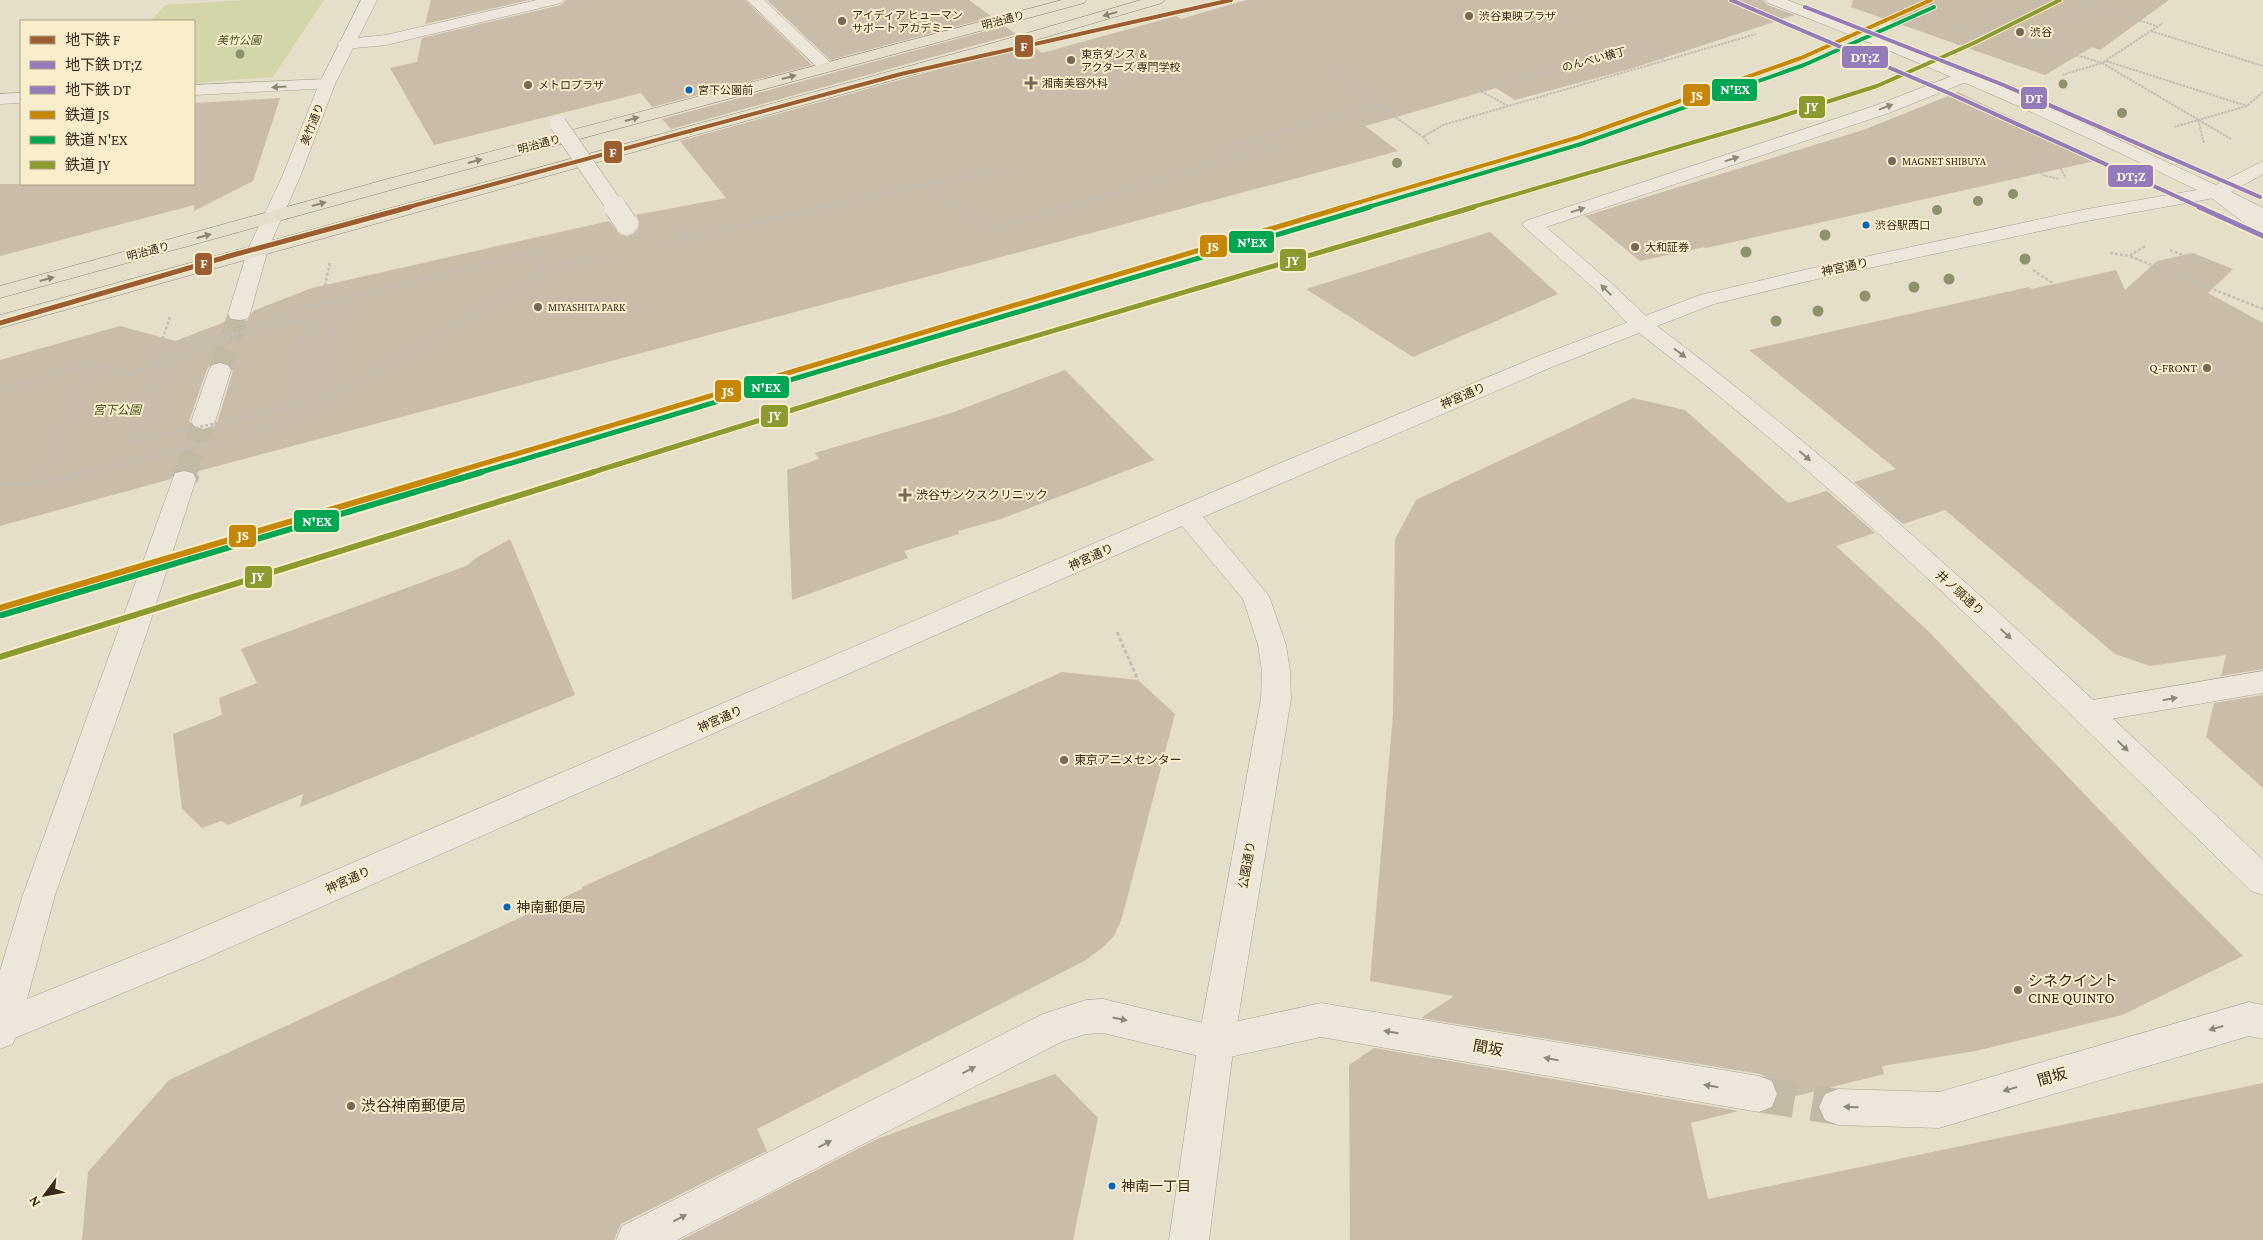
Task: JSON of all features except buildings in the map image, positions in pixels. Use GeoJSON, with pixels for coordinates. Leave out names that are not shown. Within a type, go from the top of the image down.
{"type":"FeatureCollection","features":[{"type":"Feature","properties":{"kind":"main road","name":"明治通り"},"geometry":{"type":"LineString","coordinates":[[0,292],[1079,0]]}},
{"type":"Feature","properties":{"kind":"main road","name":"明治通り"},"geometry":{"type":"LineString","coordinates":[[0,322],[992,48],[1157,0]]}},
{"type":"Feature","properties":{"kind":"street","name":"美竹通り"},"geometry":{"type":"LineString","coordinates":[[239,314],[258,250],[291,177],[327,84],[369,0]]}},
{"type":"Feature","properties":{"kind":"street"},"geometry":{"type":"LineString","coordinates":[[346,44],[386,40],[556,0]]}},
{"type":"Feature","properties":{"kind":"street"},"geometry":{"type":"LineString","coordinates":[[755,0],[826,67]]}},
{"type":"Feature","properties":{"kind":"street"},"geometry":{"type":"LineString","coordinates":[[1773,0],[1965,76],[2263,215]]}},
{"type":"Feature","properties":{"kind":"street","name":"井ノ頭通り"},"geometry":{"type":"LineString","coordinates":[[1965,76],[1883,109],[1532,225],[1603,286],[1641,324],[1724,387],[1868,510],[2004,632],[2263,881]]}},
{"type":"Feature","properties":{"kind":"street"},"geometry":{"type":"LineString","coordinates":[[195,90],[327,84]]}},
{"type":"Feature","properties":{"kind":"street"},"geometry":{"type":"LineString","coordinates":[[0,99],[20,98]]}},
{"type":"Feature","properties":{"kind":"street"},"geometry":{"type":"LineString","coordinates":[[558,124],[626,223]]}},
{"type":"Feature","properties":{"kind":"street","name":"神宮通り"},"geometry":{"type":"LineString","coordinates":[[0,1028],[185,951],[1292,468],[1526,369],[1641,324],[1707,299],[1804,276],[2096,213],[2216,192],[2263,167]]}},
{"type":"Feature","properties":{"kind":"street"},"geometry":{"type":"LineString","coordinates":[[2216,192],[2263,228]]}},
{"type":"Feature","properties":{"kind":"street","name":"神宮通り"},"geometry":{"type":"LineString","coordinates":[[2216,192],[2263,200]]}},
{"type":"Feature","properties":{"kind":"street"},"geometry":{"type":"LineString","coordinates":[[203,422],[220,370]]}},
{"type":"Feature","properties":{"kind":"street"},"geometry":{"type":"LineString","coordinates":[[0,1028],[39,895],[132,635],[184,479]]}},
{"type":"Feature","properties":{"kind":"street","name":"公園通り"},"geometry":{"type":"LineString","coordinates":[[1187,515],[1256,596],[1272,645],[1276,671],[1276,699],[1216,1042],[1190,1240]]}},
{"type":"Feature","properties":{"kind":"street"},"geometry":{"type":"LineString","coordinates":[[2087,712],[2263,682]]}},
{"type":"Feature","properties":{"kind":"street"},"geometry":{"type":"LineString","coordinates":[[636,1240],[1069,1021],[1103,1016],[1216,1042]]}},
{"type":"Feature","properties":{"kind":"street","name":"間坂"},"geometry":{"type":"LineString","coordinates":[[1838,1107],[1938,1110],[2249,1019],[2263,1022]]}},
{"type":"Feature","properties":{"kind":"street","name":"間坂"},"geometry":{"type":"LineString","coordinates":[[1216,1042],[1321,1020],[1760,1094]]}},
{"type":"Feature","properties":{"kind":"path"},"geometry":{"type":"LineString","coordinates":[[2075,0],[2158,26]]}},
{"type":"Feature","properties":{"kind":"path"},"geometry":{"type":"LineString","coordinates":[[2028,41],[2086,4]]}},
{"type":"Feature","properties":{"kind":"path"},"geometry":{"type":"LineString","coordinates":[[2003,10],[1994,16],[2044,32]]}},
{"type":"Feature","properties":{"kind":"path"},"geometry":{"type":"LineString","coordinates":[[1667,62],[1816,16]]}},
{"type":"Feature","properties":{"kind":"path"},"geometry":{"type":"LineString","coordinates":[[2057,77],[2106,61],[2163,23]]}},
{"type":"Feature","properties":{"kind":"path"},"geometry":{"type":"LineString","coordinates":[[1950,25],[1981,35],[1992,29],[2102,63],[2236,141]]}},
{"type":"Feature","properties":{"kind":"path"},"geometry":{"type":"LineString","coordinates":[[2150,31],[2263,66]]}},
{"type":"Feature","properties":{"kind":"path"},"geometry":{"type":"LineString","coordinates":[[2187,47],[2192,44]]}},
{"type":"Feature","properties":{"kind":"path","name":"のんべい横丁"},"geometry":{"type":"LineString","coordinates":[[1638,47],[1667,62],[1508,107],[1479,90],[1638,47]]}},
{"type":"Feature","properties":{"kind":"path"},"geometry":{"type":"LineString","coordinates":[[2106,61],[2247,106]]}},
{"type":"Feature","properties":{"kind":"path"},"geometry":{"type":"LineString","coordinates":[[1325,66],[1379,104],[1423,137],[1429,144]]}},
{"type":"Feature","properties":{"kind":"path"},"geometry":{"type":"LineString","coordinates":[[2198,120],[2247,106],[2263,92]]}},
{"type":"Feature","properties":{"kind":"path"},"geometry":{"type":"LineString","coordinates":[[1240,156],[1229,146],[1379,104]]}},
{"type":"Feature","properties":{"kind":"path"},"geometry":{"type":"LineString","coordinates":[[1423,137],[1443,126],[1508,107]]}},
{"type":"Feature","properties":{"kind":"path"},"geometry":{"type":"LineString","coordinates":[[2198,120],[2206,150]]}},
{"type":"Feature","properties":{"kind":"path"},"geometry":{"type":"LineString","coordinates":[[921,186],[992,229],[1283,144]]}},
{"type":"Feature","properties":{"kind":"path"},"geometry":{"type":"LineString","coordinates":[[2057,162],[2066,178]]}},
{"type":"Feature","properties":{"kind":"path"},"geometry":{"type":"LineString","coordinates":[[660,244],[1006,169]]}},
{"type":"Feature","properties":{"kind":"path"},"geometry":{"type":"LineString","coordinates":[[684,228],[687,238]]}},
{"type":"Feature","properties":{"kind":"path"},"geometry":{"type":"LineString","coordinates":[[2130,256],[2150,243]]}},
{"type":"Feature","properties":{"kind":"path"},"geometry":{"type":"LineString","coordinates":[[2170,250],[2201,262]]}},
{"type":"Feature","properties":{"kind":"path"},"geometry":{"type":"LineString","coordinates":[[0,390],[90,363],[130,376],[296,310],[537,251],[542,274]]}},
{"type":"Feature","properties":{"kind":"path"},"geometry":{"type":"LineString","coordinates":[[2109,253],[2130,256],[2263,307]]}},
{"type":"Feature","properties":{"kind":"path"},"geometry":{"type":"LineString","coordinates":[[281,424],[558,265],[604,255]]}},
{"type":"Feature","properties":{"kind":"path"},"geometry":{"type":"LineString","coordinates":[[171,314],[127,443],[302,404],[330,261]]}},
{"type":"Feature","properties":{"kind":"path"},"geometry":{"type":"LineString","coordinates":[[2033,270],[2054,284]]}},
{"type":"Feature","properties":{"kind":"path"},"geometry":{"type":"LineString","coordinates":[[324,400],[338,300]]}},
{"type":"Feature","properties":{"kind":"path"},"geometry":{"type":"LineString","coordinates":[[139,440],[172,345],[307,320],[287,408]]}},
{"type":"Feature","properties":{"kind":"path"},"geometry":{"type":"LineString","coordinates":[[38,484],[90,363]]}},
{"type":"Feature","properties":{"kind":"path"},"geometry":{"type":"LineString","coordinates":[[0,483],[38,484],[218,440]]}},
{"type":"Feature","properties":{"kind":"path"},"geometry":{"type":"LineString","coordinates":[[1117,632],[1138,680]]}},
{"type":"Feature","properties":{"kind":"green space","name":"美竹公園"},"geometry":{"type":"Polygon","coordinates":[[[246,0],[324,0],[273,77],[195,83],[195,20],[152,20],[165,5],[246,0]]]}},
{"type":"Feature","properties":{"kind":"tunnel"},"geometry":{"type":"LineString","coordinates":[[220,370],[239,314]]}},
{"type":"Feature","properties":{"kind":"tunnel"},"geometry":{"type":"LineString","coordinates":[[186,473],[203,422]]}},
{"type":"Feature","properties":{"kind":"tunnel"},"geometry":{"type":"LineString","coordinates":[[184,479],[186,472]]}},
{"type":"Feature","properties":{"kind":"tunnel"},"geometry":{"type":"LineString","coordinates":[[1759,1094],[1838,1107]]}},
{"type":"Feature","properties":{"kind":"metro line","name":"F"},"geometry":{"type":"LineString","coordinates":[[0,323],[233,255],[901,74],[1231,0]]}},
{"type":"Feature","properties":{"kind":"metro line","name":"DT;Z"},"geometry":{"type":"LineString","coordinates":[[1731,0],[1951,94],[2263,236]]}},
{"type":"Feature","properties":{"kind":"metro line","name":"DT"},"geometry":{"type":"LineString","coordinates":[[1805,7],[2001,84],[2260,197]]}},
{"type":"Feature","properties":{"kind":"rail line","name":"JS"},"geometry":{"type":"LineString","coordinates":[[0,608],[1579,137],[1801,58],[1931,0]]}},
{"type":"Feature","properties":{"kind":"rail line","name":"JY"},"geometry":{"type":"LineString","coordinates":[[0,657],[937,365],[1773,119],[1877,86],[1974,43],[2060,0]]}},
{"type":"Feature","properties":{"kind":"rail line","name":"N'EX"},"geometry":{"type":"LineString","coordinates":[[2,615],[1581,144],[1804,65],[1934,7]]}},
{"type":"Feature","properties":{"kind":"place","name":"渋谷東映プラザ"},"geometry":{"type":"Point","coordinates":[1469,16]}},
{"type":"Feature","properties":{"kind":"place","name":"アイディア ヒューマン サポート アカデミー"},"geometry":{"type":"Point","coordinates":[842,21]}},
{"type":"Feature","properties":{"kind":"place","name":"渋谷"},"geometry":{"type":"Point","coordinates":[2020,32]}},
{"type":"Feature","properties":{"kind":"place","name":"東京ダンス ＆ アクターズ 専門学校"},"geometry":{"type":"Point","coordinates":[1071,60]}},
{"type":"Feature","properties":{"kind":"place","name":"湘南美容外科"},"geometry":{"type":"Point","coordinates":[1031,83]}},
{"type":"Feature","properties":{"kind":"place","name":"メトロプラザ"},"geometry":{"type":"Point","coordinates":[528,85]}},
{"type":"Feature","properties":{"kind":"place","name":"宮下公園前"},"geometry":{"type":"Point","coordinates":[689,90]}},
{"type":"Feature","properties":{"kind":"place","name":"MAGNET SHIBUYA"},"geometry":{"type":"Point","coordinates":[1892,161]}},
{"type":"Feature","properties":{"kind":"place","name":"渋谷駅西口"},"geometry":{"type":"Point","coordinates":[1866,225]}},
{"type":"Feature","properties":{"kind":"place","name":"大和証券"},"geometry":{"type":"Point","coordinates":[1635,247]}},
{"type":"Feature","properties":{"kind":"place","name":"MIYASHITA PARK"},"geometry":{"type":"Point","coordinates":[538,307]}},
{"type":"Feature","properties":{"kind":"place","name":"Q-FRONT"},"geometry":{"type":"Point","coordinates":[2207,368]}},
{"type":"Feature","properties":{"kind":"place","name":"渋谷サンクスクリニック"},"geometry":{"type":"Point","coordinates":[905,495]}},
{"type":"Feature","properties":{"kind":"place","name":"東京アニメセンター"},"geometry":{"type":"Point","coordinates":[1064,760]}},
{"type":"Feature","properties":{"kind":"place","name":"神南郵便局"},"geometry":{"type":"Point","coordinates":[507,907]}},
{"type":"Feature","properties":{"kind":"place","name":"シネクイント CINE QUINTO"},"geometry":{"type":"Point","coordinates":[2018,990]}},
{"type":"Feature","properties":{"kind":"place","name":"渋谷神南郵便局"},"geometry":{"type":"Point","coordinates":[351,1106]}},
{"type":"Feature","properties":{"kind":"place","name":"神南一丁目"},"geometry":{"type":"Point","coordinates":[1112,1186]}},
{"type":"Feature","properties":{"kind":"park label","name":"宮下公園"},"geometry":{"type":"Point","coordinates":[117,410]}}]}
